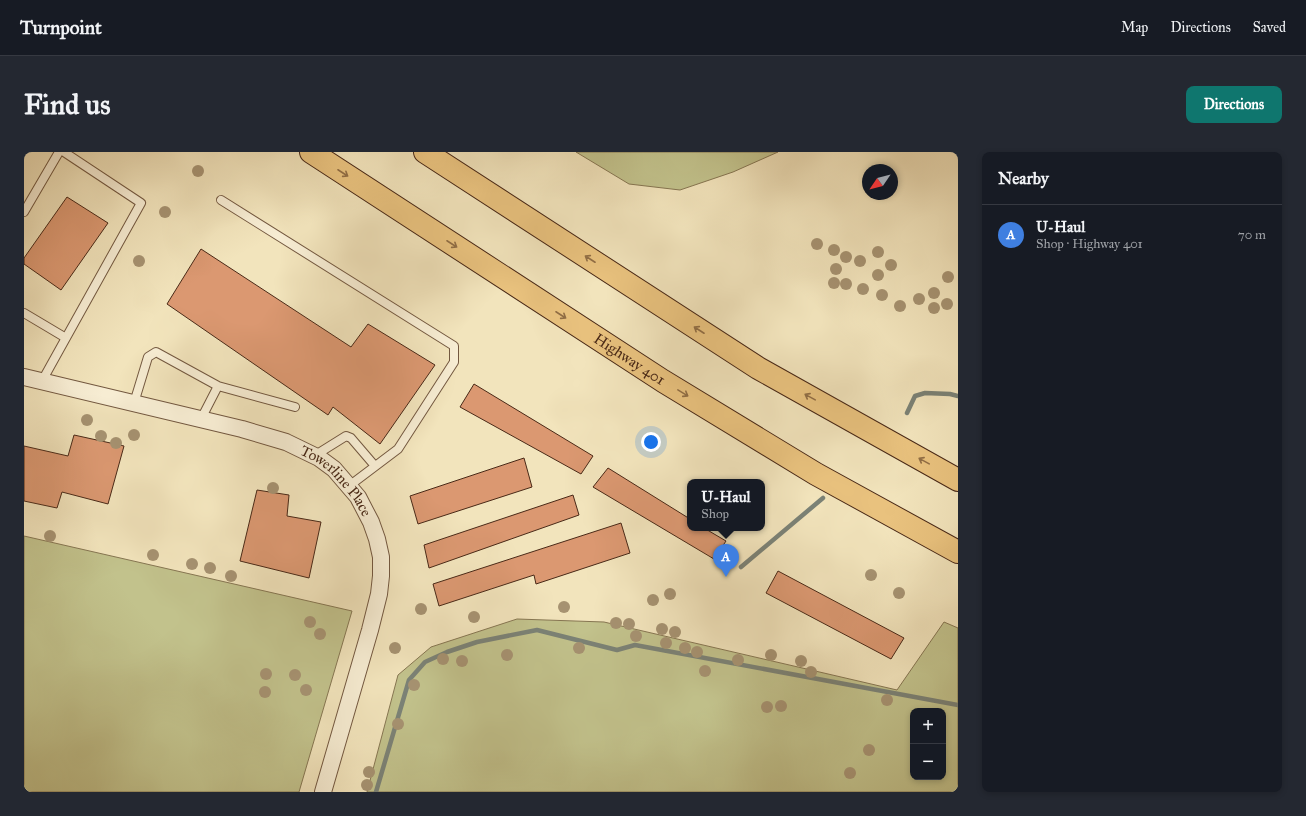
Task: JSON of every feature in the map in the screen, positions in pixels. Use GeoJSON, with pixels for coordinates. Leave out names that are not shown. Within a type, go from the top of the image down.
{"type":"FeatureCollection","features":[{"type":"Feature","properties":{"kind":"highway","name":"Highway 401"},"geometry":{"type":"LineString","coordinates":[[311,152],[663,381],[816,474],[958,552]]}},
{"type":"Feature","properties":{"kind":"highway"},"geometry":{"type":"LineString","coordinates":[[425,152],[758,368],[958,480]]}},
{"type":"Feature","properties":{"kind":"street","name":"Towerline Place"},"geometry":{"type":"LineString","coordinates":[[24,377],[201,419],[286,442],[314,456],[334,469],[358,497],[371,522],[377,539],[381,557],[382,576],[370,630],[323,792]]}},
{"type":"Feature","properties":{"kind":"lane"},"geometry":{"type":"LineString","coordinates":[[24,212],[59,152]]}},
{"type":"Feature","properties":{"kind":"lane"},"geometry":{"type":"LineString","coordinates":[[42,381],[141,203],[64,152]]}},
{"type":"Feature","properties":{"kind":"lane"},"geometry":{"type":"LineString","coordinates":[[221,200],[454,346],[454,362],[398,449],[349,486]]}},
{"type":"Feature","properties":{"kind":"lane"},"geometry":{"type":"LineString","coordinates":[[24,312],[66,338]]}},
{"type":"Feature","properties":{"kind":"lane"},"geometry":{"type":"LineString","coordinates":[[134,403],[148,357],[156,352],[218,386],[295,407]]}},
{"type":"Feature","properties":{"kind":"lane"},"geometry":{"type":"LineString","coordinates":[[201,419],[218,386]]}},
{"type":"Feature","properties":{"kind":"lane"},"geometry":{"type":"LineString","coordinates":[[314,456],[346,436],[351,438],[376,466]]}},
{"type":"Feature","properties":{"kind":"green space"},"geometry":{"type":"Polygon","coordinates":[[[576,152],[778,152],[733,172],[680,190],[629,184],[576,152]]]}},
{"type":"Feature","properties":{"kind":"green space"},"geometry":{"type":"Polygon","coordinates":[[[24,536],[352,611],[299,792],[24,792],[24,536]]]}},
{"type":"Feature","properties":{"kind":"green space"},"geometry":{"type":"Polygon","coordinates":[[[517,619],[604,622],[897,690],[944,622],[958,628],[958,792],[367,792],[398,675],[431,647],[517,619]]]}},
{"type":"Feature","properties":{"kind":"building"},"geometry":{"type":"Polygon","coordinates":[[[67,197],[108,223],[61,290],[24,264],[24,258],[67,197]]]}},
{"type":"Feature","properties":{"kind":"building"},"geometry":{"type":"Polygon","coordinates":[[[201,249],[351,347],[368,324],[435,365],[380,444],[333,407],[328,415],[167,304],[201,249]]]}},
{"type":"Feature","properties":{"kind":"building"},"geometry":{"type":"Polygon","coordinates":[[[474,384],[593,456],[581,474],[460,407],[474,384]]]}},
{"type":"Feature","properties":{"kind":"building"},"geometry":{"type":"Polygon","coordinates":[[[74,435],[124,446],[108,504],[62,492],[57,508],[24,501],[24,446],[68,456],[74,435]]]}},
{"type":"Feature","properties":{"kind":"building"},"geometry":{"type":"Polygon","coordinates":[[[524,458],[532,487],[418,524],[410,496],[524,458]]]}},
{"type":"Feature","properties":{"kind":"building"},"geometry":{"type":"Polygon","coordinates":[[[608,468],[687,517],[687,531],[709,531],[726,541],[714,559],[593,487],[608,468]]]}},
{"type":"Feature","properties":{"kind":"building"},"geometry":{"type":"Polygon","coordinates":[[[257,490],[289,495],[287,516],[321,522],[309,578],[240,561],[257,490]]]}},
{"type":"Feature","properties":{"kind":"building"},"geometry":{"type":"Polygon","coordinates":[[[573,495],[579,515],[429,568],[424,545],[573,495]]]}},
{"type":"Feature","properties":{"kind":"building"},"geometry":{"type":"Polygon","coordinates":[[[621,523],[630,553],[536,584],[534,575],[439,606],[433,584],[621,523]]]}},
{"type":"Feature","properties":{"kind":"building"},"geometry":{"type":"Polygon","coordinates":[[[778,571],[904,638],[891,659],[766,593],[778,571]]]}},
{"type":"Feature","properties":{"kind":"waterway"},"geometry":{"type":"LineString","coordinates":[[907,413],[915,396],[925,393],[950,394],[958,396]]}},
{"type":"Feature","properties":{"kind":"waterway"},"geometry":{"type":"LineString","coordinates":[[741,567],[823,498]]}},
{"type":"Feature","properties":{"kind":"waterway"},"geometry":{"type":"LineString","coordinates":[[376,792],[409,680],[425,662],[447,652],[477,642],[537,630],[617,650],[635,645],[958,705]]}},
{"type":"Feature","properties":{"kind":"place","name":"U-Haul"},"geometry":{"type":"Point","coordinates":[726,577]}}]}
